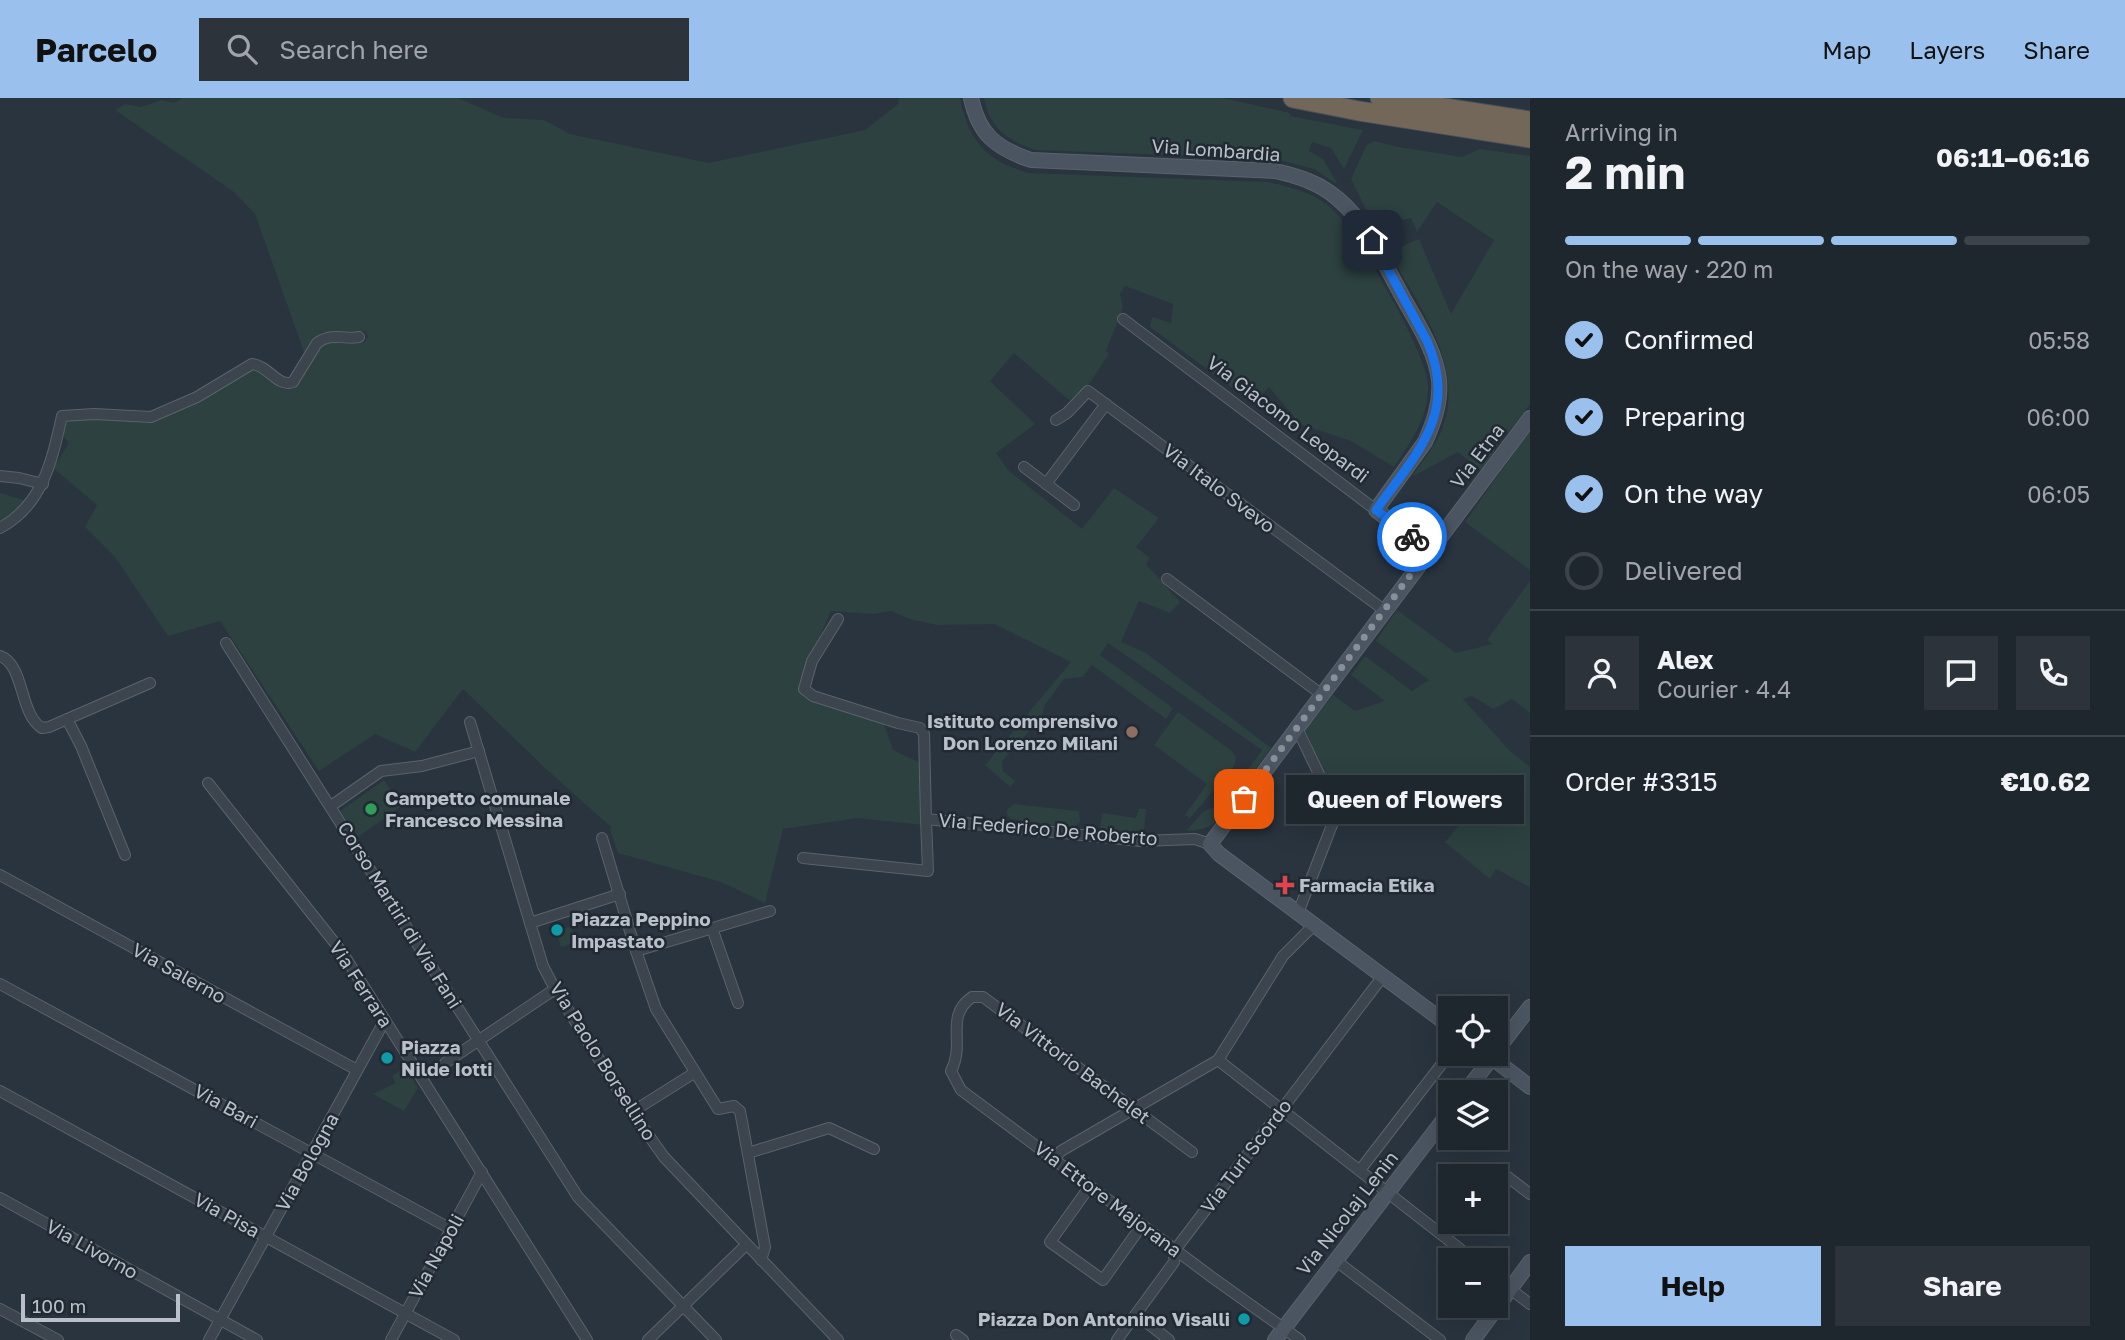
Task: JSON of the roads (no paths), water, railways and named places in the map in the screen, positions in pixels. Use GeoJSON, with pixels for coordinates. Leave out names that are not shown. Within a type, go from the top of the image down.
{"type":"FeatureCollection","features":[{"type":"Feature","properties":{"kind":"highway"},"geometry":{"type":"LineString","coordinates":[[1293,98],[1530,138]]}},
{"type":"Feature","properties":{"kind":"highway"},"geometry":{"type":"LineString","coordinates":[[1380,98],[1530,121]]}},
{"type":"Feature","properties":{"kind":"highway"},"geometry":{"type":"LineString","coordinates":[[1398,98],[1530,109]]}},
{"type":"Feature","properties":{"kind":"street","name":"Via Lombardia"},"geometry":{"type":"LineString","coordinates":[[971,98],[978,121],[987,136],[1005,151],[1031,160],[1275,171],[1308,180],[1324,188],[1349,209],[1372,240],[1427,341],[1439,383],[1438,406],[1425,442],[1376,510]]}},
{"type":"Feature","properties":{"kind":"street","name":"Via Giacomo Leopardi"},"geometry":{"type":"LineString","coordinates":[[1123,319],[1429,550]]}},
{"type":"Feature","properties":{"kind":"street"},"geometry":{"type":"LineString","coordinates":[[0,528],[28,506],[43,484],[52,460],[62,416],[151,417],[197,397],[251,364],[259,365],[282,383],[289,384],[323,338],[335,335],[348,339],[359,337]]}},
{"type":"Feature","properties":{"kind":"street","name":"Via Italo Svevo"},"geometry":{"type":"LineString","coordinates":[[1056,419],[1067,413],[1088,391],[1384,610]]}},
{"type":"Feature","properties":{"kind":"street"},"geometry":{"type":"LineString","coordinates":[[1046,484],[1107,404]]}},
{"type":"Feature","properties":{"kind":"street","name":"Via Etna"},"geometry":{"type":"LineString","coordinates":[[1210,844],[1296,726],[1530,418]]}},
{"type":"Feature","properties":{"kind":"street"},"geometry":{"type":"LineString","coordinates":[[1024,467],[1074,506]]}},
{"type":"Feature","properties":{"kind":"street"},"geometry":{"type":"LineString","coordinates":[[0,476],[43,484]]}},
{"type":"Feature","properties":{"kind":"street"},"geometry":{"type":"LineString","coordinates":[[1167,579],[1321,694]]}},
{"type":"Feature","properties":{"kind":"street","name":"Via Federico De Roberto"},"geometry":{"type":"LineString","coordinates":[[838,619],[812,661],[804,688],[813,696],[920,728],[924,734],[926,818],[1141,841],[1195,839],[1210,844]]}},
{"type":"Feature","properties":{"kind":"street","name":"Corso Martiri di Via Fani"},"geometry":{"type":"LineString","coordinates":[[226,643],[578,1197],[716,1340]]}},
{"type":"Feature","properties":{"kind":"street"},"geometry":{"type":"LineString","coordinates":[[0,656],[9,662],[27,707],[42,728],[50,727],[150,682]]}},
{"type":"Feature","properties":{"kind":"street"},"geometry":{"type":"LineString","coordinates":[[66,719],[81,746],[125,855]]}},
{"type":"Feature","properties":{"kind":"street","name":"Via Paolo Borsellino"},"geometry":{"type":"LineString","coordinates":[[470,722],[530,923],[555,989],[632,1112],[664,1157],[838,1340]]}},
{"type":"Feature","properties":{"kind":"street"},"geometry":{"type":"LineString","coordinates":[[1296,726],[1337,812],[1298,913]]}},
{"type":"Feature","properties":{"kind":"street"},"geometry":{"type":"LineString","coordinates":[[331,806],[381,771],[422,766],[479,751]]}},
{"type":"Feature","properties":{"kind":"street","name":"Via Ferrara"},"geometry":{"type":"LineString","coordinates":[[208,783],[342,952],[587,1340]]}},
{"type":"Feature","properties":{"kind":"street"},"geometry":{"type":"LineString","coordinates":[[803,858],[928,872],[926,818]]}},
{"type":"Feature","properties":{"kind":"street"},"geometry":{"type":"LineString","coordinates":[[602,838],[656,1009],[718,1109],[734,1106],[740,1111],[765,1247],[761,1260]]}},
{"type":"Feature","properties":{"kind":"street"},"geometry":{"type":"LineString","coordinates":[[1210,844],[1219,854],[1438,1017]]}},
{"type":"Feature","properties":{"kind":"street","name":"Via Salerno"},"geometry":{"type":"LineString","coordinates":[[0,875],[358,1070]]}},
{"type":"Feature","properties":{"kind":"street"},"geometry":{"type":"LineString","coordinates":[[530,923],[620,894]]}},
{"type":"Feature","properties":{"kind":"street"},"geometry":{"type":"LineString","coordinates":[[636,951],[770,911]]}},
{"type":"Feature","properties":{"kind":"street"},"geometry":{"type":"LineString","coordinates":[[1054,1159],[1061,1151],[1219,1060],[1283,956],[1314,925]]}},
{"type":"Feature","properties":{"kind":"street"},"geometry":{"type":"LineString","coordinates":[[712,928],[738,1003]]}},
{"type":"Feature","properties":{"kind":"street","name":"Via Turi Scordo"},"geometry":{"type":"LineString","coordinates":[[1117,1340],[1174,1262],[1175,1250],[1383,976]]}},
{"type":"Feature","properties":{"kind":"street","name":"Via Bari"},"geometry":{"type":"LineString","coordinates":[[0,984],[451,1229]]}},
{"type":"Feature","properties":{"kind":"street"},"geometry":{"type":"LineString","coordinates":[[445,1063],[555,989]]}},
{"type":"Feature","properties":{"kind":"street","name":"Via Vittorio Bachelet"},"geometry":{"type":"LineString","coordinates":[[958,1059],[957,1014],[964,1002],[972,997],[983,998],[1192,1152]]}},
{"type":"Feature","properties":{"kind":"street"},"geometry":{"type":"LineString","coordinates":[[1508,1034],[1530,1007]]}},
{"type":"Feature","properties":{"kind":"street","name":"Via Bologna"},"geometry":{"type":"LineString","coordinates":[[209,1340],[385,1020]]}},
{"type":"Feature","properties":{"kind":"street","name":"Via Ettore Majorana"},"geometry":{"type":"LineString","coordinates":[[958,1059],[951,1071],[961,1090],[1175,1250],[1280,1334],[1300,1340]]}},
{"type":"Feature","properties":{"kind":"street"},"geometry":{"type":"LineString","coordinates":[[1219,1060],[1459,1248]]}},
{"type":"Feature","properties":{"kind":"street"},"geometry":{"type":"LineString","coordinates":[[1360,1170],[1440,1066]]}},
{"type":"Feature","properties":{"kind":"street"},"geometry":{"type":"LineString","coordinates":[[1506,1066],[1530,1087]]}},
{"type":"Feature","properties":{"kind":"street"},"geometry":{"type":"LineString","coordinates":[[632,1112],[695,1073]]}},
{"type":"Feature","properties":{"kind":"street","name":"Via Pisa"},"geometry":{"type":"LineString","coordinates":[[0,1091],[454,1340]]}},
{"type":"Feature","properties":{"kind":"street","name":"Via Nicolaj Lenin"},"geometry":{"type":"LineString","coordinates":[[1280,1334],[1438,1127]]}},
{"type":"Feature","properties":{"kind":"street"},"geometry":{"type":"LineString","coordinates":[[748,1153],[830,1128],[874,1149]]}},
{"type":"Feature","properties":{"kind":"street","name":"Via Napoli"},"geometry":{"type":"LineString","coordinates":[[391,1340],[482,1172]]}},
{"type":"Feature","properties":{"kind":"street"},"geometry":{"type":"LineString","coordinates":[[1508,1177],[1530,1194]]}},
{"type":"Feature","properties":{"kind":"street"},"geometry":{"type":"LineString","coordinates":[[1090,1186],[1050,1242],[1103,1280],[1142,1225]]}},
{"type":"Feature","properties":{"kind":"street","name":"Via Livorno"},"geometry":{"type":"LineString","coordinates":[[0,1198],[257,1340]]}},
{"type":"Feature","properties":{"kind":"street"},"geometry":{"type":"LineString","coordinates":[[648,1340],[746,1245]]}},
{"type":"Feature","properties":{"kind":"street"},"geometry":{"type":"LineString","coordinates":[[1335,1260],[1440,1340]]}},
{"type":"Feature","properties":{"kind":"street"},"geometry":{"type":"LineString","coordinates":[[1474,1340],[1530,1262]]}},
{"type":"Feature","properties":{"kind":"street"},"geometry":{"type":"LineString","coordinates":[[1510,1289],[1530,1304]]}},
{"type":"Feature","properties":{"kind":"street"},"geometry":{"type":"LineString","coordinates":[[0,1308],[58,1340]]}},
{"type":"Feature","properties":{"kind":"street"},"geometry":{"type":"LineString","coordinates":[[1136,1314],[1169,1340]]}},
{"type":"Feature","properties":{"kind":"place","name":"Istituto comprensivo Don Lorenzo Milani"},"geometry":{"type":"Point","coordinates":[1132,732]}},
{"type":"Feature","properties":{"kind":"place","name":"Queen of Flowers"},"geometry":{"type":"Point","coordinates":[1244,799]}},
{"type":"Feature","properties":{"kind":"place","name":"Campetto comunale Francesco Messina"},"geometry":{"type":"Point","coordinates":[371,809]}},
{"type":"Feature","properties":{"kind":"place","name":"Farmacia Etika"},"geometry":{"type":"Point","coordinates":[1285,885]}},
{"type":"Feature","properties":{"kind":"place","name":"Piazza Peppino Impastato"},"geometry":{"type":"Point","coordinates":[557,930]}},
{"type":"Feature","properties":{"kind":"place","name":"Piazza Nilde Iotti"},"geometry":{"type":"Point","coordinates":[387,1058]}},
{"type":"Feature","properties":{"kind":"place","name":"Piazza Don Antonino Visalli"},"geometry":{"type":"Point","coordinates":[1244,1319]}}]}
